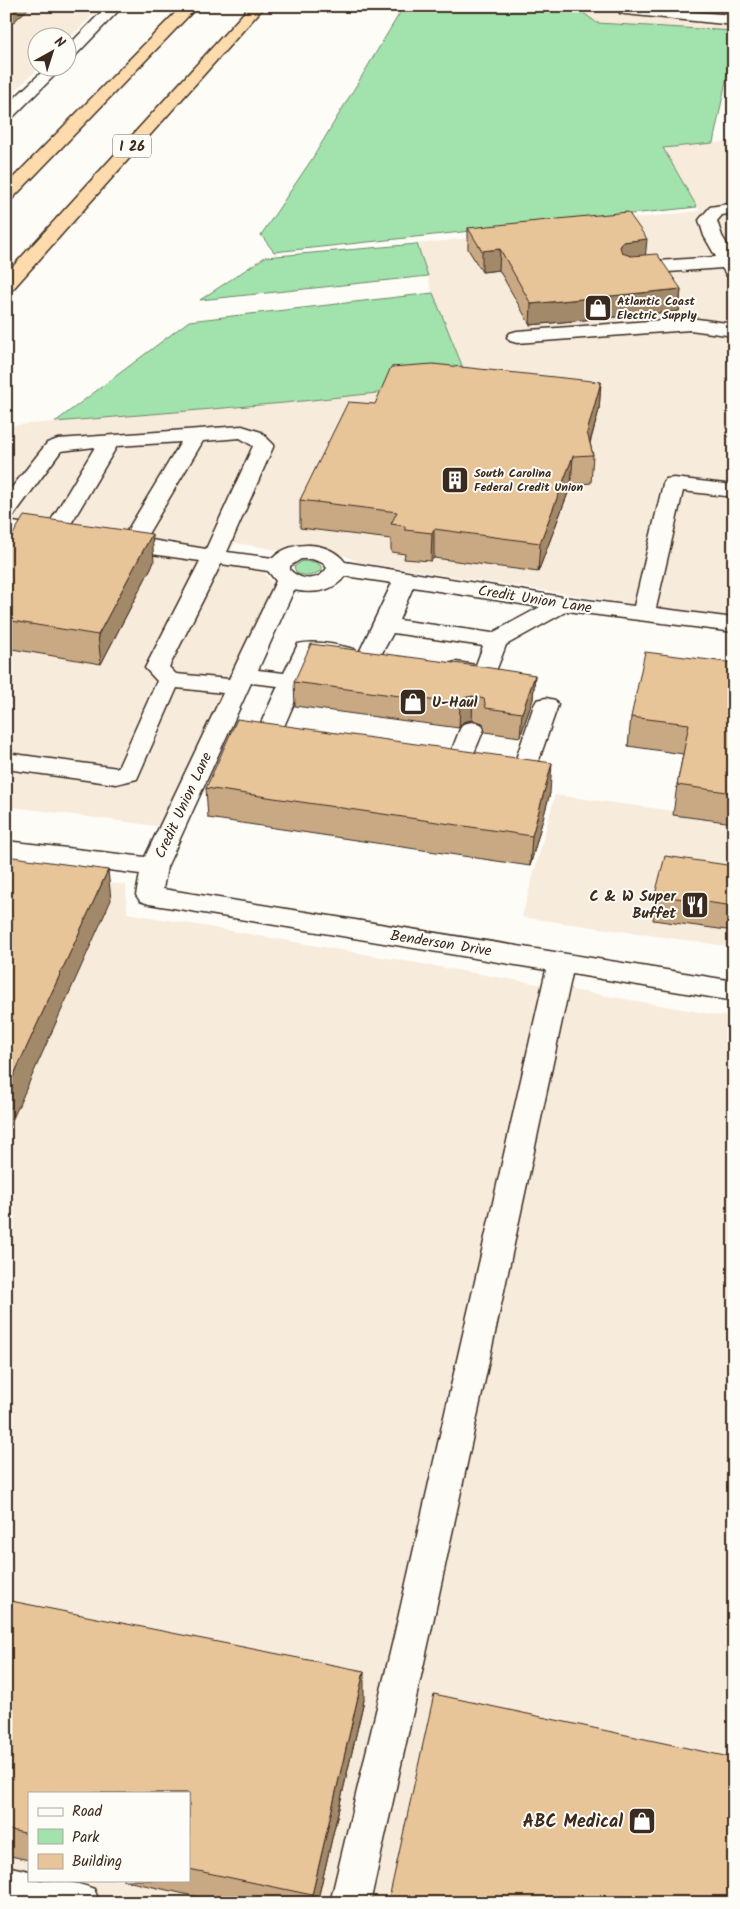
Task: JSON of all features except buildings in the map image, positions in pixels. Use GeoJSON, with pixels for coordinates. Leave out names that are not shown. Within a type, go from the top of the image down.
{"type":"FeatureCollection","features":[{"type":"Feature","properties":{"kind":"highway"},"geometry":{"type":"LineString","coordinates":[[6,195],[112,84],[191,6]]}},
{"type":"Feature","properties":{"kind":"highway","name":"I 26"},"geometry":{"type":"LineString","coordinates":[[6,285],[258,6]]}},
{"type":"Feature","properties":{"kind":"street"},"geometry":{"type":"LineString","coordinates":[[78,44],[116,6]]}},
{"type":"Feature","properties":{"kind":"street"},"geometry":{"type":"LineString","coordinates":[[626,6],[625,10],[686,11],[734,20]]}},
{"type":"Feature","properties":{"kind":"street"},"geometry":{"type":"LineString","coordinates":[[6,115],[44,78]]}},
{"type":"Feature","properties":{"kind":"street"},"geometry":{"type":"LineString","coordinates":[[629,270],[731,267],[713,236],[708,220],[716,212],[734,208]]}},
{"type":"Feature","properties":{"kind":"street"},"geometry":{"type":"LineString","coordinates":[[517,337],[690,324],[734,330]]}},
{"type":"Feature","properties":{"kind":"street"},"geometry":{"type":"LineString","coordinates":[[6,510],[54,447],[66,443],[242,432],[254,436],[264,445],[214,555],[157,668],[169,680],[292,681]]}},
{"type":"Feature","properties":{"kind":"street"},"geometry":{"type":"LineString","coordinates":[[131,544],[196,435]]}},
{"type":"Feature","properties":{"kind":"street"},"geometry":{"type":"LineString","coordinates":[[73,536],[110,440]]}},
{"type":"Feature","properties":{"kind":"street"},"geometry":{"type":"LineString","coordinates":[[643,614],[674,484],[734,491]]}},
{"type":"Feature","properties":{"kind":"street"},"geometry":{"type":"LineString","coordinates":[[6,528],[214,555],[283,573],[305,585],[324,582],[331,578],[338,568],[331,558],[315,552],[288,556],[283,573]]}},
{"type":"Feature","properties":{"kind":"street","name":"Credit Union Lane"},"geometry":{"type":"LineString","coordinates":[[338,568],[563,604],[734,625]]}},
{"type":"Feature","properties":{"kind":"street","name":"Credit Union Lane"},"geometry":{"type":"LineString","coordinates":[[149,896],[154,868],[240,681],[283,573]]}},
{"type":"Feature","properties":{"kind":"street"},"geometry":{"type":"LineString","coordinates":[[315,743],[267,736],[306,649],[379,659],[385,625],[405,578]]}},
{"type":"Feature","properties":{"kind":"street"},"geometry":{"type":"LineString","coordinates":[[385,625],[496,641],[563,604]]}},
{"type":"Feature","properties":{"kind":"street"},"geometry":{"type":"LineString","coordinates":[[437,667],[484,682],[496,641]]}},
{"type":"Feature","properties":{"kind":"street"},"geometry":{"type":"LineString","coordinates":[[6,761],[116,776],[128,773],[169,680]]}},
{"type":"Feature","properties":{"kind":"street"},"geometry":{"type":"LineString","coordinates":[[472,729],[448,763],[523,774],[546,705]]}},
{"type":"Feature","properties":{"kind":"street"},"geometry":{"type":"LineString","coordinates":[[6,849],[154,868]]}},
{"type":"Feature","properties":{"kind":"street","name":"Benderson Drive"},"geometry":{"type":"LineString","coordinates":[[149,896],[734,990]]}},
{"type":"Feature","properties":{"kind":"street"},"geometry":{"type":"LineString","coordinates":[[350,1903],[414,1627],[561,963]]}},
{"type":"Feature","properties":{"kind":"street"},"geometry":{"type":"LineString","coordinates":[[6,1886],[80,1903]]}},
{"type":"Feature","properties":{"kind":"shaded area"},"geometry":{"type":"Polygon","coordinates":[[[6,6],[102,6],[78,30],[78,28],[28,28],[28,78],[6,99],[6,6]]]}},
{"type":"Feature","properties":{"kind":"shaded area"},"geometry":{"type":"Polygon","coordinates":[[[574,6],[734,6],[734,31],[597,23],[574,6]]]}},
{"type":"Feature","properties":{"kind":"shaded area"},"geometry":{"type":"Polygon","coordinates":[[[734,141],[734,620],[359,562],[318,544],[285,551],[235,543],[224,563],[266,571],[266,576],[275,586],[172,828],[6,806],[6,426],[284,403],[469,383],[435,300],[417,244],[700,211],[663,148],[734,141]]]}},
{"type":"Feature","properties":{"kind":"shaded area"},"geometry":{"type":"Polygon","coordinates":[[[555,795],[734,819],[734,947],[522,917],[555,795]]]}},
{"type":"Feature","properties":{"kind":"shaded area"},"geometry":{"type":"Polygon","coordinates":[[[6,871],[126,885],[127,913],[734,1018],[734,1903],[6,1903],[6,871]]]}},
{"type":"Feature","properties":{"kind":"green space"},"geometry":{"type":"Polygon","coordinates":[[[404,6],[574,6],[597,23],[734,31],[734,43],[713,143],[663,148],[697,207],[274,252],[261,235],[312,159],[404,6]]]}},
{"type":"Feature","properties":{"kind":"green space"},"geometry":{"type":"Polygon","coordinates":[[[417,244],[428,276],[200,300],[265,257],[417,244]]]}},
{"type":"Feature","properties":{"kind":"green space"},"geometry":{"type":"Polygon","coordinates":[[[433,293],[469,383],[284,403],[55,422],[189,321],[433,293]]]}},
{"type":"Feature","properties":{"kind":"green space"},"geometry":{"type":"Polygon","coordinates":[[[302,561],[315,562],[321,566],[321,571],[310,576],[297,574],[294,567],[302,561]]]}},
{"type":"Feature","properties":{"kind":"place","name":"Atlantic Coast Electric Supply"},"geometry":{"type":"Point","coordinates":[598,308]}},
{"type":"Feature","properties":{"kind":"place","name":"South Carolina Federal Credit Union"},"geometry":{"type":"Point","coordinates":[455,480]}},
{"type":"Feature","properties":{"kind":"place","name":"U-Haul"},"geometry":{"type":"Point","coordinates":[413,702]}},
{"type":"Feature","properties":{"kind":"place","name":"C & W Super Buffet"},"geometry":{"type":"Point","coordinates":[695,905]}},
{"type":"Feature","properties":{"kind":"place","name":"ABC Medical"},"geometry":{"type":"Point","coordinates":[642,1821]}}]}
